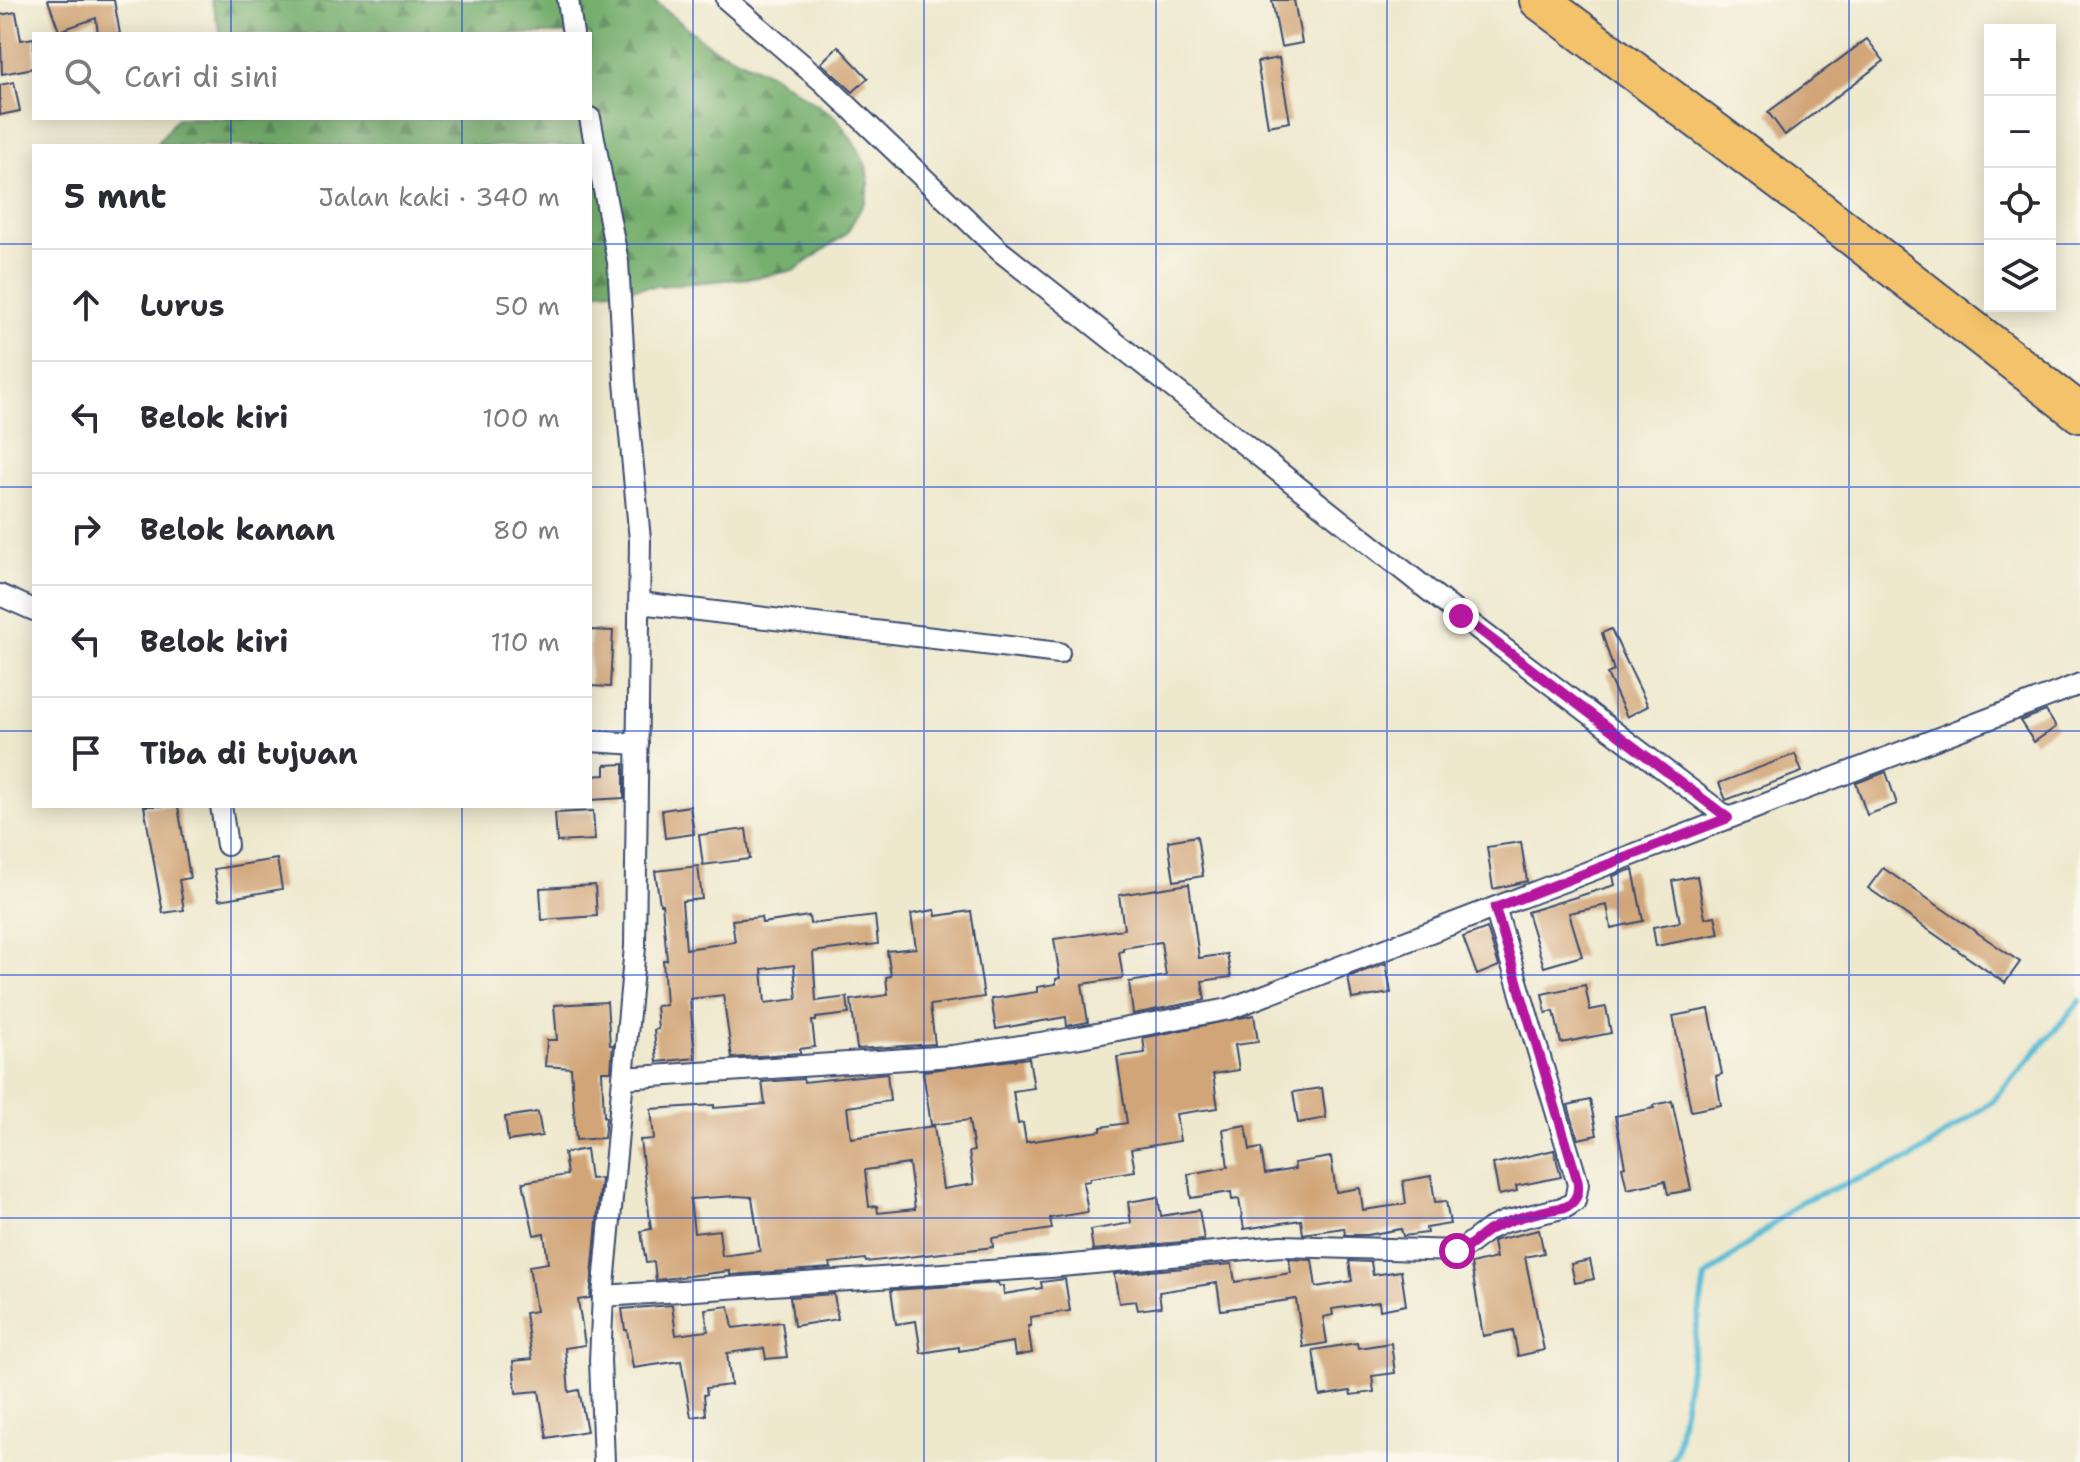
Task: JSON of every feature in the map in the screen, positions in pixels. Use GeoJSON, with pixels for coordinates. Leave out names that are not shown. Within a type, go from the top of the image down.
{"type":"FeatureCollection","features":[{"type":"Feature","properties":{"kind":"highway"},"geometry":{"type":"LineString","coordinates":[[1539,0],[1811,204],[2080,413]]}},
{"type":"Feature","properties":{"kind":"street"},"geometry":{"type":"LineString","coordinates":[[568,0],[573,32]]}},
{"type":"Feature","properties":{"kind":"street"},"geometry":{"type":"LineString","coordinates":[[727,0],[824,83],[1000,251],[1461,616],[1728,818]]}},
{"type":"Feature","properties":{"kind":"street"},"geometry":{"type":"LineString","coordinates":[[590,120],[618,262],[625,382],[640,540],[635,947],[603,1296],[600,1360],[604,1462]]}},
{"type":"Feature","properties":{"kind":"street"},"geometry":{"type":"LineString","coordinates":[[0,595],[32,609]]}},
{"type":"Feature","properties":{"kind":"street"},"geometry":{"type":"LineString","coordinates":[[640,603],[1059,653]]}},
{"type":"Feature","properties":{"kind":"street"},"geometry":{"type":"LineString","coordinates":[[623,1078],[952,1056],[1187,1018],[1261,998],[2080,684]]}},
{"type":"Feature","properties":{"kind":"street"},"geometry":{"type":"LineString","coordinates":[[592,741],[638,744]]}},
{"type":"Feature","properties":{"kind":"street"},"geometry":{"type":"LineString","coordinates":[[221,808],[227,845]]}},
{"type":"Feature","properties":{"kind":"street"},"geometry":{"type":"LineString","coordinates":[[603,1296],[1050,1267],[1281,1246],[1460,1251],[1489,1229],[1504,1222],[1566,1207],[1575,1201],[1578,1184],[1495,908]]}},
{"type":"Feature","properties":{"kind":"green space"},"geometry":{"type":"Polygon","coordinates":[[[211,0],[653,0],[711,47],[769,73],[837,118],[866,166],[869,184],[865,201],[846,234],[795,270],[760,277],[592,292],[592,144],[157,144],[175,120],[592,120],[592,32],[220,32],[211,0]]]}},
{"type":"Feature","properties":{"kind":"building"},"geometry":{"type":"Polygon","coordinates":[[[48,0],[114,0],[120,32],[98,32],[96,18],[59,31],[48,0]]]}},
{"type":"Feature","properties":{"kind":"building"},"geometry":{"type":"Polygon","coordinates":[[[1272,0],[1294,0],[1302,43],[1281,47],[1272,0]]]}},
{"type":"Feature","properties":{"kind":"building"},"geometry":{"type":"Polygon","coordinates":[[[16,12],[21,40],[32,38],[32,68],[2,74],[0,15],[16,12]]]}},
{"type":"Feature","properties":{"kind":"building"},"geometry":{"type":"Polygon","coordinates":[[[1867,39],[1884,61],[1785,135],[1768,112],[1867,39]]]}},
{"type":"Feature","properties":{"kind":"building"},"geometry":{"type":"Polygon","coordinates":[[[838,46],[868,78],[853,92],[821,63],[838,46]]]}},
{"type":"Feature","properties":{"kind":"building"},"geometry":{"type":"Polygon","coordinates":[[[1279,58],[1290,122],[1268,126],[1257,62],[1279,58]]]}},
{"type":"Feature","properties":{"kind":"building"},"geometry":{"type":"Polygon","coordinates":[[[14,82],[20,111],[0,115],[0,85],[14,82]]]}},
{"type":"Feature","properties":{"kind":"building"},"geometry":{"type":"Polygon","coordinates":[[[1611,629],[1648,706],[1627,717],[1607,674],[1614,671],[1602,633],[1611,629]]]}},
{"type":"Feature","properties":{"kind":"building"},"geometry":{"type":"Polygon","coordinates":[[[592,630],[613,631],[610,687],[592,686],[592,630]]]}},
{"type":"Feature","properties":{"kind":"building"},"geometry":{"type":"Polygon","coordinates":[[[2046,711],[2056,727],[2034,742],[2020,721],[2046,711]]]}},
{"type":"Feature","properties":{"kind":"building"},"geometry":{"type":"Polygon","coordinates":[[[1795,754],[1802,772],[1726,800],[1719,783],[1795,754]]]}},
{"type":"Feature","properties":{"kind":"building"},"geometry":{"type":"Polygon","coordinates":[[[624,764],[624,798],[592,800],[592,776],[605,775],[605,765],[624,764]]]}},
{"type":"Feature","properties":{"kind":"building"},"geometry":{"type":"Polygon","coordinates":[[[1886,772],[1897,804],[1867,815],[1856,783],[1886,772]]]}},
{"type":"Feature","properties":{"kind":"building"},"geometry":{"type":"Polygon","coordinates":[[[690,806],[694,834],[665,838],[662,810],[690,806]]]}},
{"type":"Feature","properties":{"kind":"building"},"geometry":{"type":"Polygon","coordinates":[[[144,808],[178,808],[190,878],[179,880],[184,910],[163,913],[144,808]]]}},
{"type":"Feature","properties":{"kind":"building"},"geometry":{"type":"Polygon","coordinates":[[[593,811],[595,840],[557,842],[555,813],[593,811]]]}},
{"type":"Feature","properties":{"kind":"building"},"geometry":{"type":"Polygon","coordinates":[[[746,829],[750,859],[703,865],[699,835],[746,829]]]}},
{"type":"Feature","properties":{"kind":"building"},"geometry":{"type":"Polygon","coordinates":[[[1197,836],[1203,876],[1174,881],[1168,841],[1197,836]]]}},
{"type":"Feature","properties":{"kind":"building"},"geometry":{"type":"Polygon","coordinates":[[[1521,842],[1527,881],[1493,889],[1487,847],[1521,842]]]}},
{"type":"Feature","properties":{"kind":"building"},"geometry":{"type":"Polygon","coordinates":[[[277,859],[282,889],[219,900],[214,869],[277,859]]]}},
{"type":"Feature","properties":{"kind":"building"},"geometry":{"type":"Polygon","coordinates":[[[698,866],[702,899],[682,901],[686,949],[735,942],[732,920],[761,917],[762,923],[809,916],[810,924],[875,916],[878,944],[813,952],[816,1001],[847,997],[849,1014],[812,1021],[815,1047],[800,1049],[800,1053],[732,1058],[723,995],[690,999],[695,1058],[657,1062],[654,1030],[658,1029],[656,1006],[666,1005],[663,960],[667,960],[662,904],[655,871],[698,866]],[[794,965],[762,969],[765,1003],[797,999],[794,965]]]}},
{"type":"Feature","properties":{"kind":"building"},"geometry":{"type":"Polygon","coordinates":[[[1883,868],[2020,962],[2005,983],[1868,888],[1883,868]]]}},
{"type":"Feature","properties":{"kind":"building"},"geometry":{"type":"Polygon","coordinates":[[[1633,869],[1643,921],[1611,928],[1607,905],[1569,913],[1582,956],[1544,967],[1527,912],[1615,885],[1613,876],[1633,869]]]}},
{"type":"Feature","properties":{"kind":"building"},"geometry":{"type":"Polygon","coordinates":[[[1697,876],[1705,918],[1715,916],[1719,934],[1656,946],[1653,927],[1680,922],[1672,881],[1697,876]]]}},
{"type":"Feature","properties":{"kind":"building"},"geometry":{"type":"Polygon","coordinates":[[[1189,884],[1199,958],[1227,954],[1231,977],[1202,981],[1205,1000],[1133,1014],[1129,982],[1166,976],[1161,942],[1123,948],[1119,952],[1123,978],[1082,984],[1088,1022],[1067,1026],[1066,1017],[996,1029],[991,999],[1037,992],[1037,987],[1056,984],[1056,979],[1060,978],[1054,939],[1124,929],[1119,895],[1189,884]]]}},
{"type":"Feature","properties":{"kind":"building"},"geometry":{"type":"Polygon","coordinates":[[[595,885],[597,916],[542,920],[540,888],[595,885]]]}},
{"type":"Feature","properties":{"kind":"building"},"geometry":{"type":"Polygon","coordinates":[[[935,910],[936,916],[971,911],[984,997],[930,1005],[935,1044],[857,1049],[851,1000],[888,995],[886,977],[891,976],[887,951],[916,948],[911,914],[935,910]]]}},
{"type":"Feature","properties":{"kind":"building"},"geometry":{"type":"Polygon","coordinates":[[[1487,928],[1499,966],[1477,975],[1463,937],[1487,928]]]}},
{"type":"Feature","properties":{"kind":"building"},"geometry":{"type":"Polygon","coordinates":[[[1386,963],[1391,993],[1352,999],[1348,977],[1386,963]]]}},
{"type":"Feature","properties":{"kind":"building"},"geometry":{"type":"Polygon","coordinates":[[[1585,985],[1590,1010],[1606,1007],[1611,1033],[1561,1043],[1554,1011],[1546,1013],[1542,994],[1585,985]]]}},
{"type":"Feature","properties":{"kind":"building"},"geometry":{"type":"Polygon","coordinates":[[[607,1002],[610,1045],[613,1045],[611,1071],[602,1071],[606,1117],[604,1138],[576,1140],[571,1068],[545,1066],[547,1040],[557,1040],[554,1005],[607,1002]]]}},
{"type":"Feature","properties":{"kind":"building"},"geometry":{"type":"Polygon","coordinates":[[[1709,1009],[1722,1074],[1716,1076],[1721,1105],[1691,1111],[1673,1016],[1709,1009]]]}},
{"type":"Feature","properties":{"kind":"building"},"geometry":{"type":"Polygon","coordinates":[[[1254,1015],[1258,1042],[1235,1045],[1239,1070],[1213,1074],[1218,1108],[1176,1114],[1180,1141],[1131,1149],[1135,1171],[1090,1178],[1090,1181],[1083,1182],[1088,1212],[1050,1218],[1052,1229],[992,1238],[993,1247],[866,1262],[865,1259],[830,1263],[831,1268],[730,1275],[730,1271],[656,1280],[654,1262],[646,1263],[641,1231],[651,1229],[640,1140],[654,1139],[651,1109],[765,1104],[762,1082],[803,1079],[804,1082],[887,1073],[890,1101],[847,1107],[851,1138],[934,1126],[943,1189],[974,1184],[969,1152],[974,1151],[969,1120],[931,1125],[923,1071],[1029,1058],[1034,1088],[1013,1091],[1018,1124],[1023,1123],[1026,1142],[1101,1131],[1101,1127],[1127,1123],[1117,1057],[1145,1053],[1143,1038],[1254,1015]],[[909,1164],[865,1170],[869,1207],[877,1206],[878,1213],[915,1209],[909,1164]],[[752,1197],[690,1199],[694,1233],[719,1230],[722,1256],[760,1251],[752,1197]]]}},
{"type":"Feature","properties":{"kind":"building"},"geometry":{"type":"Polygon","coordinates":[[[1322,1088],[1326,1118],[1298,1123],[1293,1092],[1322,1088]]]}},
{"type":"Feature","properties":{"kind":"building"},"geometry":{"type":"Polygon","coordinates":[[[1590,1100],[1597,1135],[1578,1139],[1568,1105],[1590,1100]]]}},
{"type":"Feature","properties":{"kind":"building"},"geometry":{"type":"Polygon","coordinates":[[[1672,1101],[1691,1190],[1668,1194],[1665,1181],[1627,1189],[1615,1116],[1672,1101]]]}},
{"type":"Feature","properties":{"kind":"building"},"geometry":{"type":"Polygon","coordinates":[[[538,1112],[542,1136],[508,1141],[505,1117],[538,1112]]]}},
{"type":"Feature","properties":{"kind":"building"},"geometry":{"type":"Polygon","coordinates":[[[1246,1125],[1250,1150],[1261,1148],[1265,1174],[1295,1169],[1294,1163],[1331,1157],[1336,1192],[1360,1188],[1363,1210],[1406,1204],[1403,1181],[1431,1176],[1435,1202],[1446,1201],[1450,1224],[1426,1228],[1427,1233],[1403,1236],[1401,1229],[1367,1235],[1345,1235],[1344,1228],[1303,1234],[1301,1220],[1244,1229],[1239,1199],[1232,1200],[1231,1192],[1191,1198],[1188,1174],[1228,1167],[1223,1129],[1246,1125]]]}},
{"type":"Feature","properties":{"kind":"building"},"geometry":{"type":"Polygon","coordinates":[[[586,1149],[590,1179],[601,1178],[590,1298],[578,1300],[585,1345],[565,1348],[569,1392],[579,1390],[587,1431],[547,1438],[539,1391],[516,1393],[513,1361],[532,1359],[525,1313],[536,1311],[529,1266],[548,1263],[544,1233],[534,1235],[523,1182],[567,1175],[564,1153],[586,1149]]]}},
{"type":"Feature","properties":{"kind":"building"},"geometry":{"type":"Polygon","coordinates":[[[1554,1150],[1561,1177],[1516,1186],[1517,1191],[1499,1195],[1493,1164],[1554,1150]]]}},
{"type":"Feature","properties":{"kind":"building"},"geometry":{"type":"Polygon","coordinates":[[[1158,1197],[1161,1216],[1199,1210],[1204,1240],[1093,1250],[1090,1230],[1131,1223],[1128,1202],[1158,1197]]]}},
{"type":"Feature","properties":{"kind":"building"},"geometry":{"type":"Polygon","coordinates":[[[1539,1230],[1544,1253],[1525,1257],[1544,1350],[1518,1356],[1513,1330],[1483,1336],[1471,1264],[1496,1258],[1493,1242],[1496,1240],[1539,1230]]]}},
{"type":"Feature","properties":{"kind":"building"},"geometry":{"type":"Polygon","coordinates":[[[1289,1259],[1312,1260],[1316,1287],[1352,1281],[1349,1261],[1371,1262],[1373,1275],[1401,1271],[1406,1305],[1380,1310],[1379,1302],[1332,1309],[1333,1315],[1323,1317],[1327,1343],[1303,1347],[1296,1299],[1221,1310],[1217,1283],[1159,1292],[1161,1307],[1138,1310],[1136,1301],[1119,1303],[1114,1274],[1232,1264],[1235,1282],[1291,1273],[1289,1259]]]}},
{"type":"Feature","properties":{"kind":"building"},"geometry":{"type":"Polygon","coordinates":[[[1590,1260],[1594,1279],[1575,1283],[1571,1264],[1590,1260]]]}},
{"type":"Feature","properties":{"kind":"building"},"geometry":{"type":"Polygon","coordinates":[[[1065,1279],[1070,1311],[1030,1317],[1031,1326],[1028,1326],[1032,1353],[1015,1356],[1013,1342],[959,1351],[959,1347],[921,1353],[916,1321],[896,1324],[891,1290],[998,1283],[1003,1286],[1004,1294],[1042,1288],[1041,1282],[1065,1279]]]}},
{"type":"Feature","properties":{"kind":"building"},"geometry":{"type":"Polygon","coordinates":[[[834,1294],[838,1319],[794,1326],[790,1297],[834,1294]]]}},
{"type":"Feature","properties":{"kind":"building"},"geometry":{"type":"Polygon","coordinates":[[[672,1305],[676,1335],[708,1331],[705,1309],[729,1306],[733,1328],[782,1322],[787,1357],[766,1359],[764,1348],[727,1353],[731,1385],[706,1388],[706,1415],[691,1417],[681,1361],[633,1368],[625,1330],[622,1309],[672,1305]]]}},
{"type":"Feature","properties":{"kind":"building"},"geometry":{"type":"Polygon","coordinates":[[[1357,1343],[1358,1348],[1391,1343],[1395,1373],[1372,1376],[1374,1392],[1351,1395],[1350,1391],[1320,1396],[1313,1350],[1357,1343]]]}},
{"type":"Feature","properties":{"kind":"waterway"},"geometry":{"type":"LineString","coordinates":[[1670,1462],[1676,1452],[1705,1278],[1802,1201],[1912,1158],[1994,1100],[2080,1001]]}},
{"type":"Feature","properties":{"kind":"route"},"geometry":{"type":"LineString","coordinates":[[1457,1251],[1467,1248],[1489,1229],[1504,1222],[1566,1207],[1575,1201],[1578,1191],[1577,1179],[1495,908],[1728,818],[1461,616]]}}]}
